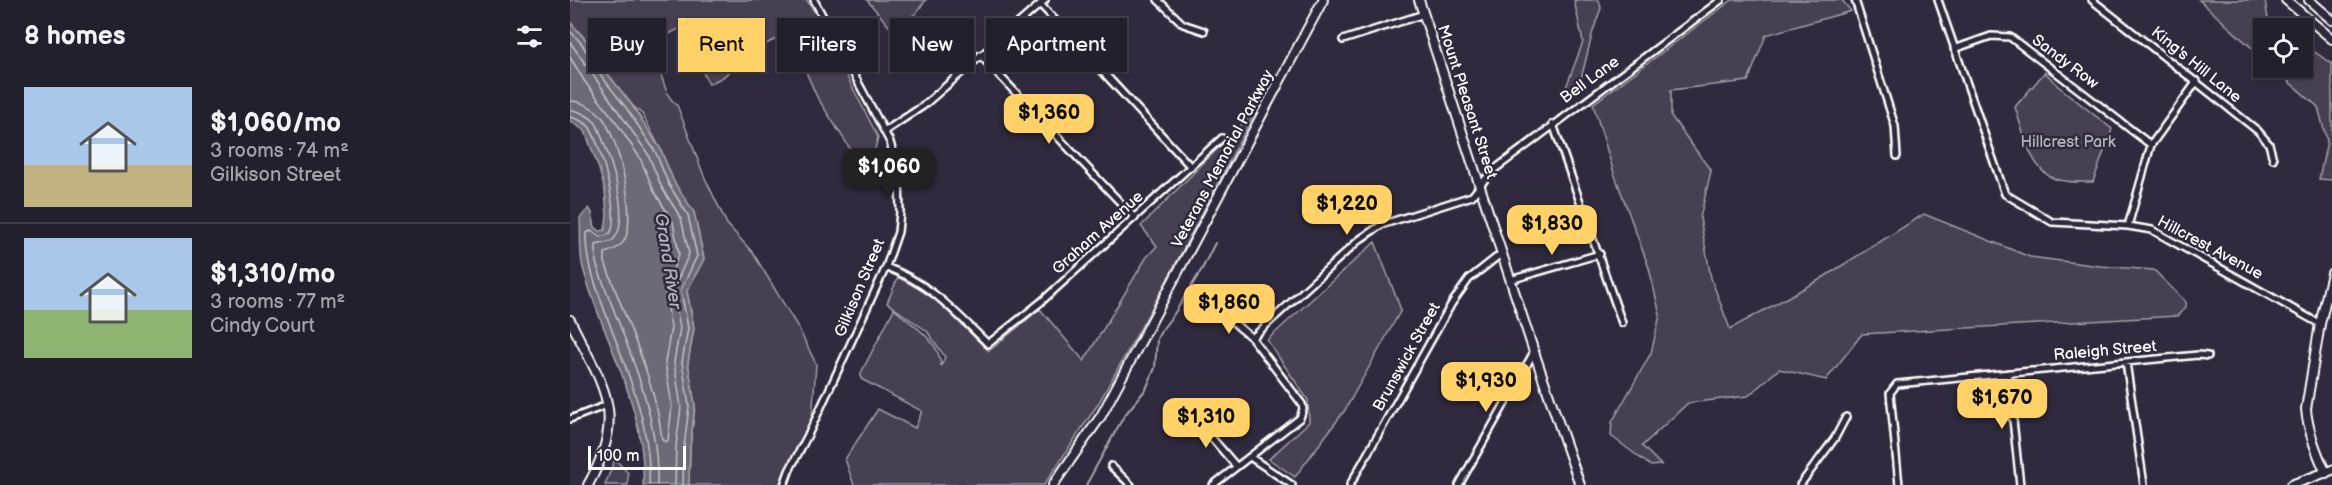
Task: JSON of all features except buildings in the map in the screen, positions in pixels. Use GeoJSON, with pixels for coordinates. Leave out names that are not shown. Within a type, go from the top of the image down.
{"type":"FeatureCollection","features":[{"type":"Feature","properties":{"kind":"main road","name":"Veterans Memorial Parkway"},"geometry":{"type":"LineString","coordinates":[[1053,485],[1101,416],[1323,0]]}},
{"type":"Feature","properties":{"kind":"main road","name":"Mount Pleasant Street"},"geometry":{"type":"LineString","coordinates":[[1419,0],[1578,483]]}},
{"type":"Feature","properties":{"kind":"main road"},"geometry":{"type":"LineString","coordinates":[[2286,0],[2332,39]]}},
{"type":"Feature","properties":{"kind":"main road"},"geometry":{"type":"LineString","coordinates":[[2309,0],[2332,20]]}},
{"type":"Feature","properties":{"kind":"main road"},"geometry":{"type":"LineString","coordinates":[[2291,485],[2329,471],[2314,446],[2307,423],[2306,409],[2320,324],[2332,273]]}},
{"type":"Feature","properties":{"kind":"main road"},"geometry":{"type":"LineString","coordinates":[[571,323],[603,384],[607,405],[609,434],[607,446],[588,485]]}},
{"type":"Feature","properties":{"kind":"street","name":"Gilkison Street"},"geometry":{"type":"LineString","coordinates":[[784,485],[886,267],[898,232],[901,201],[897,166],[885,131],[814,0]]}},
{"type":"Feature","properties":{"kind":"street","name":"Bell Lane"},"geometry":{"type":"LineString","coordinates":[[1252,338],[1359,240],[1381,225],[1472,196],[1491,172],[1721,0]]}},
{"type":"Feature","properties":{"kind":"street"},"geometry":{"type":"LineString","coordinates":[[1855,0],[1895,126],[1897,156]]}},
{"type":"Feature","properties":{"kind":"street","name":"Hillcrest Avenue"},"geometry":{"type":"LineString","coordinates":[[1938,0],[2005,194],[2052,222],[2128,226],[2152,230],[2320,324]]}},
{"type":"Feature","properties":{"kind":"street","name":"King's Hill Lane"},"geometry":{"type":"LineString","coordinates":[[2092,0],[2258,131],[2269,144],[2273,159]]}},
{"type":"Feature","properties":{"kind":"street"},"geometry":{"type":"LineString","coordinates":[[1162,1],[1183,24],[1204,31]]}},
{"type":"Feature","properties":{"kind":"street"},"geometry":{"type":"LineString","coordinates":[[885,131],[924,106],[1043,2],[1191,167]]}},
{"type":"Feature","properties":{"kind":"street"},"geometry":{"type":"LineString","coordinates":[[1343,40],[1424,14]]}},
{"type":"Feature","properties":{"kind":"street","name":"Sandy Row"},"geometry":{"type":"LineString","coordinates":[[1954,49],[1991,36],[2010,37],[2151,145]]}},
{"type":"Feature","properties":{"kind":"street"},"geometry":{"type":"LineString","coordinates":[[980,55],[1136,218]]}},
{"type":"Feature","properties":{"kind":"street"},"geometry":{"type":"LineString","coordinates":[[2128,226],[2151,145],[2197,81]]}},
{"type":"Feature","properties":{"kind":"street"},"geometry":{"type":"LineString","coordinates":[[1553,124],[1600,254],[1622,323]]}},
{"type":"Feature","properties":{"kind":"street","name":"Graham Avenue"},"geometry":{"type":"LineString","coordinates":[[886,267],[929,288],[988,344],[1041,303],[1222,138]]}},
{"type":"Feature","properties":{"kind":"street","name":"Brunswick Street"},"geometry":{"type":"LineString","coordinates":[[1350,485],[1452,303],[1469,279],[1502,253]]}},
{"type":"Feature","properties":{"kind":"street"},"geometry":{"type":"LineString","coordinates":[[1510,280],[1600,254]]}},
{"type":"Feature","properties":{"kind":"street"},"geometry":{"type":"LineString","coordinates":[[1213,485],[1300,418],[1303,410],[1302,404],[1252,338],[1222,314]]}},
{"type":"Feature","properties":{"kind":"street"},"geometry":{"type":"LineString","coordinates":[[1459,485],[1534,352]]}},
{"type":"Feature","properties":{"kind":"street","name":"Raleigh Street"},"geometry":{"type":"LineString","coordinates":[[1899,485],[1890,393],[1897,384],[2198,355],[2208,356]]}},
{"type":"Feature","properties":{"kind":"street"},"geometry":{"type":"LineString","coordinates":[[2127,362],[2144,485]]}},
{"type":"Feature","properties":{"kind":"street"},"geometry":{"type":"LineString","coordinates":[[2008,373],[2020,485]]}},
{"type":"Feature","properties":{"kind":"street"},"geometry":{"type":"LineString","coordinates":[[570,419],[607,405]]}},
{"type":"Feature","properties":{"kind":"street"},"geometry":{"type":"LineString","coordinates":[[1206,417],[1210,437],[1236,466]]}},
{"type":"Feature","properties":{"kind":"street"},"geometry":{"type":"LineString","coordinates":[[1800,485],[1835,438],[1846,417]]}},
{"type":"Feature","properties":{"kind":"street"},"geometry":{"type":"LineString","coordinates":[[1250,457],[1292,485]]}},
{"type":"Feature","properties":{"kind":"street"},"geometry":{"type":"LineString","coordinates":[[1110,466],[1131,485]]}},
{"type":"Feature","properties":{"kind":"green space"},"geometry":{"type":"Polygon","coordinates":[[[570,0],[807,0],[818,18],[777,18],[777,39],[765,44],[765,18],[678,18],[678,30],[666,37],[666,18],[588,18],[588,43],[570,22],[570,0]]]}},
{"type":"Feature","properties":{"kind":"green space"},"geometry":{"type":"Polygon","coordinates":[[[867,0],[926,0],[910,18],[890,18],[890,27],[867,0]]]}},
{"type":"Feature","properties":{"kind":"green space"},"geometry":{"type":"Polygon","coordinates":[[[1574,0],[1599,0],[1601,8],[1578,91],[1562,98],[1583,42],[1574,0]]]}},
{"type":"Feature","properties":{"kind":"green space"},"geometry":{"type":"Polygon","coordinates":[[[1732,0],[1842,0],[1851,11],[1766,35],[1748,81],[1671,90],[1671,116],[1711,171],[1700,218],[1711,278],[1730,329],[1819,280],[1924,214],[2030,257],[2154,270],[2186,302],[2186,307],[2177,316],[1862,334],[1826,380],[1779,369],[1748,396],[1688,403],[1642,446],[1661,465],[1651,466],[1611,436],[1612,422],[1651,353],[1660,315],[1649,268],[1614,173],[1593,104],[1732,0]]]}},
{"type":"Feature","properties":{"kind":"green space"},"geometry":{"type":"Polygon","coordinates":[[[2199,0],[2265,0],[2268,18],[2253,18],[2253,49],[2199,0]]]}},
{"type":"Feature","properties":{"kind":"green space"},"geometry":{"type":"Polygon","coordinates":[[[2313,51],[2332,64],[2332,180],[2319,179],[2327,141],[2318,107],[2285,78],[2313,78],[2313,51]]]}},
{"type":"Feature","properties":{"kind":"green space"},"geometry":{"type":"Polygon","coordinates":[[[606,72],[660,72],[667,92],[677,105],[704,176],[727,224],[753,253],[799,329],[816,364],[812,419],[789,485],[689,485],[690,447],[695,406],[688,362],[694,328],[687,291],[704,259],[694,213],[674,182],[660,148],[642,114],[606,72]]]}},
{"type":"Feature","properties":{"kind":"green space"},"geometry":{"type":"Polygon","coordinates":[[[704,72],[729,72],[709,84],[704,72]]]}},
{"type":"Feature","properties":{"kind":"green space"},"geometry":{"type":"Polygon","coordinates":[[[806,72],[845,72],[878,137],[873,158],[867,163],[856,158],[817,97],[806,72]]]}},
{"type":"Feature","properties":{"kind":"green space","name":"Hillcrest Park"},"geometry":{"type":"Polygon","coordinates":[[[2045,72],[2058,86],[2112,129],[2093,182],[2069,182],[2055,179],[2039,167],[2028,148],[2015,107],[2045,72]]]}},
{"type":"Feature","properties":{"kind":"green space"},"geometry":{"type":"Polygon","coordinates":[[[1256,110],[1164,286],[1098,404],[1044,485],[854,485],[845,459],[878,409],[915,428],[922,411],[861,379],[861,373],[894,309],[917,327],[936,348],[941,366],[945,357],[927,331],[887,303],[898,277],[933,297],[989,351],[1040,309],[1084,361],[1146,258],[1157,246],[1141,226],[1256,110]]]}},
{"type":"Feature","properties":{"kind":"green space"},"geometry":{"type":"Polygon","coordinates":[[[1375,242],[1401,310],[1345,410],[1295,477],[1269,459],[1309,422],[1308,400],[1267,340],[1375,242]]]}},
{"type":"Feature","properties":{"kind":"green space"},"geometry":{"type":"Polygon","coordinates":[[[615,459],[628,473],[628,485],[605,485],[615,459]]]}},
{"type":"Feature","properties":{"kind":"water","name":"Grand River"},"geometry":{"type":"Polygon","coordinates":[[[570,22],[588,43],[588,72],[606,72],[632,105],[660,148],[674,182],[694,212],[704,259],[687,291],[694,328],[688,362],[695,406],[690,447],[689,485],[643,485],[638,428],[631,401],[591,295],[582,262],[580,218],[589,208],[595,227],[600,231],[605,230],[607,215],[605,191],[585,131],[570,121],[570,22]]]}},
{"type":"Feature","properties":{"kind":"waterway"},"geometry":{"type":"LineString","coordinates":[[1086,485],[1124,416],[1146,389],[1155,368],[1157,339],[1202,269],[1215,243]]}}]}
